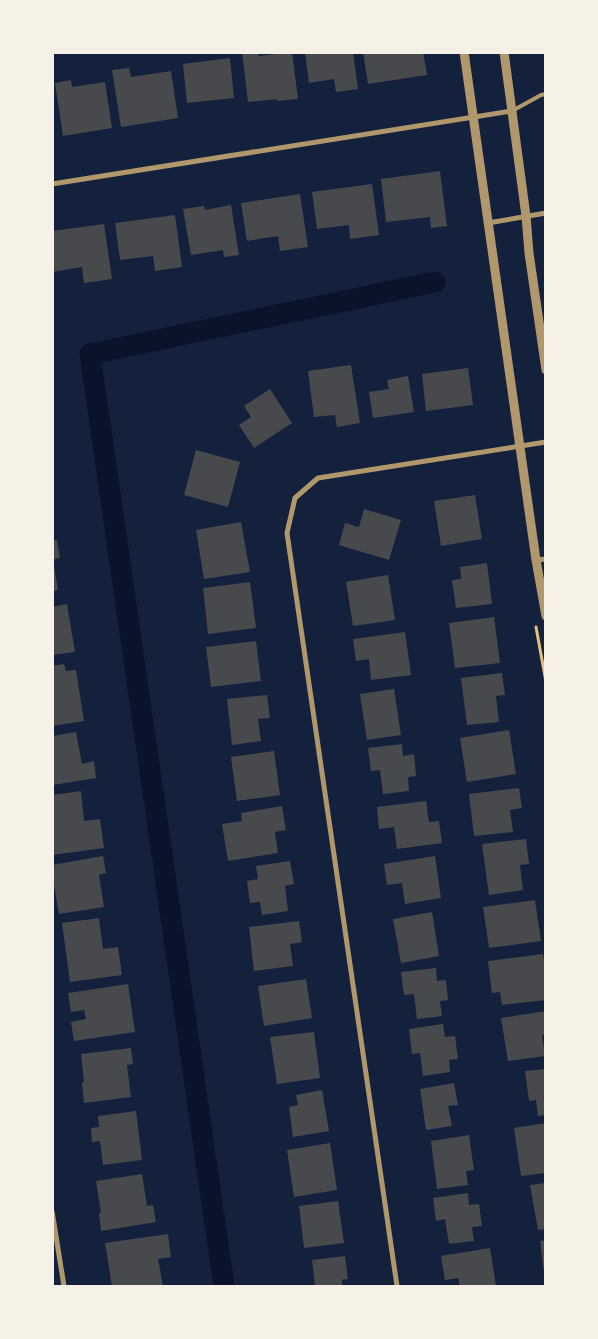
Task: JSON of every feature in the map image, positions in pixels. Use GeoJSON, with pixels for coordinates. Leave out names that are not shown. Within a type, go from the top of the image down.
{"type":"FeatureCollection","features":[{"type":"Feature","properties":{"kind":"street"},"geometry":{"type":"LineString","coordinates":[[464,52],[520,445],[541,559],[546,616]]}},
{"type":"Feature","properties":{"kind":"street"},"geometry":{"type":"LineString","coordinates":[[504,52],[526,216],[529,254],[546,370]]}},
{"type":"Feature","properties":{"kind":"street"},"geometry":{"type":"LineString","coordinates":[[52,184],[512,111]]}},
{"type":"Feature","properties":{"kind":"street"},"geometry":{"type":"LineString","coordinates":[[488,223],[546,213]]}},
{"type":"Feature","properties":{"kind":"street"},"geometry":{"type":"LineString","coordinates":[[397,1286],[287,533],[295,498],[318,478],[546,442]]}},
{"type":"Feature","properties":{"kind":"street"},"geometry":{"type":"LineString","coordinates":[[52,1211],[64,1286]]}},
{"type":"Feature","properties":{"kind":"lane"},"geometry":{"type":"LineString","coordinates":[[512,111],[541,94],[546,94]]}},
{"type":"Feature","properties":{"kind":"building"},"geometry":{"type":"Polygon","coordinates":[[[242,52],[258,52],[259,56],[292,52],[298,99],[248,102],[242,52]]]}},
{"type":"Feature","properties":{"kind":"building"},"geometry":{"type":"Polygon","coordinates":[[[305,52],[353,52],[358,89],[336,92],[334,79],[309,83],[305,52]]]}},
{"type":"Feature","properties":{"kind":"building"},"geometry":{"type":"Polygon","coordinates":[[[363,52],[423,52],[427,75],[368,84],[363,52]]]}},
{"type":"Feature","properties":{"kind":"building"},"geometry":{"type":"Polygon","coordinates":[[[230,58],[234,98],[187,103],[183,64],[230,58]]]}},
{"type":"Feature","properties":{"kind":"building"},"geometry":{"type":"Polygon","coordinates":[[[129,68],[131,77],[171,71],[178,118],[121,127],[112,70],[129,68]]]}},
{"type":"Feature","properties":{"kind":"building"},"geometry":{"type":"Polygon","coordinates":[[[71,80],[72,87],[105,82],[112,128],[63,136],[55,83],[71,80]]]}},
{"type":"Feature","properties":{"kind":"building"},"geometry":{"type":"Polygon","coordinates":[[[440,171],[447,226],[431,228],[430,217],[386,222],[381,179],[440,171]]]}},
{"type":"Feature","properties":{"kind":"building"},"geometry":{"type":"Polygon","coordinates":[[[372,184],[379,235],[350,239],[349,225],[317,229],[312,192],[372,184]]]}},
{"type":"Feature","properties":{"kind":"building"},"geometry":{"type":"Polygon","coordinates":[[[300,194],[308,247],[280,251],[278,236],[247,241],[241,203],[300,194]]]}},
{"type":"Feature","properties":{"kind":"building"},"geometry":{"type":"Polygon","coordinates":[[[231,205],[239,255],[224,257],[223,250],[191,255],[183,209],[204,206],[205,210],[231,205]]]}},
{"type":"Feature","properties":{"kind":"building"},"geometry":{"type":"Polygon","coordinates":[[[175,215],[182,267],[155,271],[153,256],[120,260],[115,223],[175,215]]]}},
{"type":"Feature","properties":{"kind":"building"},"geometry":{"type":"Polygon","coordinates":[[[104,224],[112,279],[84,283],[82,267],[52,272],[52,231],[104,224]]]}},
{"type":"Feature","properties":{"kind":"building"},"geometry":{"type":"Polygon","coordinates":[[[351,365],[360,423],[337,427],[335,415],[314,417],[308,371],[351,365]]]}},
{"type":"Feature","properties":{"kind":"building"},"geometry":{"type":"Polygon","coordinates":[[[468,368],[473,405],[426,411],[422,374],[468,368]]]}},
{"type":"Feature","properties":{"kind":"building"},"geometry":{"type":"Polygon","coordinates":[[[408,376],[414,412],[373,418],[369,392],[389,389],[387,380],[408,376]]]}},
{"type":"Feature","properties":{"kind":"building"},"geometry":{"type":"Polygon","coordinates":[[[270,389],[292,423],[254,448],[239,425],[251,417],[244,406],[270,389]]]}},
{"type":"Feature","properties":{"kind":"building"},"geometry":{"type":"Polygon","coordinates":[[[196,450],[240,462],[228,507],[184,495],[196,450]]]}},
{"type":"Feature","properties":{"kind":"building"},"geometry":{"type":"Polygon","coordinates":[[[475,495],[482,539],[441,546],[434,501],[475,495]]]}},
{"type":"Feature","properties":{"kind":"building"},"geometry":{"type":"Polygon","coordinates":[[[364,509],[401,520],[389,560],[339,545],[345,523],[359,527],[364,509]]]}},
{"type":"Feature","properties":{"kind":"building"},"geometry":{"type":"Polygon","coordinates":[[[241,522],[250,572],[204,579],[196,530],[241,522]]]}},
{"type":"Feature","properties":{"kind":"building"},"geometry":{"type":"Polygon","coordinates":[[[57,540],[60,558],[52,560],[52,541],[57,540]]]}},
{"type":"Feature","properties":{"kind":"building"},"geometry":{"type":"Polygon","coordinates":[[[487,563],[492,604],[456,608],[452,580],[461,579],[460,567],[487,563]]]}},
{"type":"Feature","properties":{"kind":"building"},"geometry":{"type":"Polygon","coordinates":[[[52,566],[54,566],[58,590],[52,591],[52,566]]]}},
{"type":"Feature","properties":{"kind":"building"},"geometry":{"type":"Polygon","coordinates":[[[388,575],[395,620],[353,626],[346,582],[388,575]]]}},
{"type":"Feature","properties":{"kind":"building"},"geometry":{"type":"Polygon","coordinates":[[[250,582],[256,628],[208,634],[203,588],[250,582]]]}},
{"type":"Feature","properties":{"kind":"building"},"geometry":{"type":"Polygon","coordinates":[[[67,604],[75,652],[52,655],[52,607],[67,604]]]}},
{"type":"Feature","properties":{"kind":"building"},"geometry":{"type":"Polygon","coordinates":[[[494,617],[500,663],[455,668],[449,623],[494,617]]]}},
{"type":"Feature","properties":{"kind":"building"},"geometry":{"type":"Polygon","coordinates":[[[405,632],[411,675],[371,680],[369,659],[356,661],[353,639],[405,632]]]}},
{"type":"Feature","properties":{"kind":"building"},"geometry":{"type":"Polygon","coordinates":[[[256,641],[261,681],[211,687],[206,647],[256,641]]]}},
{"type":"Feature","properties":{"kind":"building"},"geometry":{"type":"Polygon","coordinates":[[[64,664],[66,671],[76,670],[84,721],[52,726],[52,666],[64,664]]]}},
{"type":"Feature","properties":{"kind":"building"},"geometry":{"type":"Polygon","coordinates":[[[502,673],[505,695],[496,696],[499,722],[467,725],[461,678],[502,673]]]}},
{"type":"Feature","properties":{"kind":"building"},"geometry":{"type":"Polygon","coordinates":[[[394,689],[401,735],[367,740],[360,694],[394,689]]]}},
{"type":"Feature","properties":{"kind":"building"},"geometry":{"type":"Polygon","coordinates":[[[267,695],[270,718],[258,719],[261,741],[232,745],[227,699],[267,695]]]}},
{"type":"Feature","properties":{"kind":"building"},"geometry":{"type":"Polygon","coordinates":[[[509,730],[516,774],[467,782],[460,738],[509,730]]]}},
{"type":"Feature","properties":{"kind":"building"},"geometry":{"type":"Polygon","coordinates":[[[76,732],[82,764],[94,761],[96,778],[53,785],[52,736],[76,732]]]}},
{"type":"Feature","properties":{"kind":"building"},"geometry":{"type":"Polygon","coordinates":[[[402,744],[403,756],[414,754],[416,776],[408,777],[409,791],[383,794],[380,770],[371,771],[368,748],[402,744]]]}},
{"type":"Feature","properties":{"kind":"building"},"geometry":{"type":"Polygon","coordinates":[[[274,751],[280,795],[237,801],[231,757],[274,751]]]}},
{"type":"Feature","properties":{"kind":"building"},"geometry":{"type":"Polygon","coordinates":[[[519,788],[522,808],[510,810],[513,832],[474,836],[469,794],[519,788]]]}},
{"type":"Feature","properties":{"kind":"building"},"geometry":{"type":"Polygon","coordinates":[[[81,791],[84,821],[100,819],[104,848],[52,855],[52,795],[81,791]]]}},
{"type":"Feature","properties":{"kind":"building"},"geometry":{"type":"Polygon","coordinates":[[[426,801],[429,822],[439,821],[442,843],[397,849],[394,827],[379,829],[377,807],[426,801]]]}},
{"type":"Feature","properties":{"kind":"building"},"geometry":{"type":"Polygon","coordinates":[[[282,806],[286,830],[275,832],[278,853],[228,861],[222,824],[242,821],[241,813],[282,806]]]}},
{"type":"Feature","properties":{"kind":"building"},"geometry":{"type":"Polygon","coordinates":[[[526,839],[529,864],[520,865],[523,890],[489,895],[482,844],[526,839]]]}},
{"type":"Feature","properties":{"kind":"building"},"geometry":{"type":"Polygon","coordinates":[[[103,856],[106,873],[99,875],[104,907],[59,914],[52,865],[103,856]]]}},
{"type":"Feature","properties":{"kind":"building"},"geometry":{"type":"Polygon","coordinates":[[[435,856],[441,898],[405,904],[402,883],[387,885],[384,864],[435,856]]]}},
{"type":"Feature","properties":{"kind":"building"},"geometry":{"type":"Polygon","coordinates":[[[290,861],[294,884],[285,886],[288,911],[262,915],[260,902],[250,903],[247,881],[258,879],[256,866],[290,861]]]}},
{"type":"Feature","properties":{"kind":"building"},"geometry":{"type":"Polygon","coordinates":[[[535,900],[541,941],[489,948],[483,907],[535,900]]]}},
{"type":"Feature","properties":{"kind":"building"},"geometry":{"type":"Polygon","coordinates":[[[432,912],[439,956],[401,963],[393,919],[432,912]]]}},
{"type":"Feature","properties":{"kind":"building"},"geometry":{"type":"Polygon","coordinates":[[[99,918],[103,949],[118,947],[122,975],[70,982],[62,923],[99,918]]]}},
{"type":"Feature","properties":{"kind":"building"},"geometry":{"type":"Polygon","coordinates":[[[299,921],[302,942],[290,944],[293,966],[254,971],[249,927],[299,921]]]}},
{"type":"Feature","properties":{"kind":"building"},"geometry":{"type":"Polygon","coordinates":[[[543,954],[546,1000],[502,1005],[500,992],[492,993],[488,961],[543,954]]]}},
{"type":"Feature","properties":{"kind":"building"},"geometry":{"type":"Polygon","coordinates":[[[436,968],[437,981],[446,980],[448,1000],[440,1001],[442,1016],[417,1019],[414,994],[404,995],[401,972],[436,968]]]}},
{"type":"Feature","properties":{"kind":"building"},"geometry":{"type":"Polygon","coordinates":[[[306,979],[312,1018],[264,1026],[258,986],[306,979]]]}},
{"type":"Feature","properties":{"kind":"building"},"geometry":{"type":"Polygon","coordinates":[[[128,984],[135,1032],[74,1041],[71,1022],[86,1019],[84,1010],[71,1012],[68,993],[128,984]]]}},
{"type":"Feature","properties":{"kind":"building"},"geometry":{"type":"Polygon","coordinates":[[[546,1011],[546,1035],[542,1035],[545,1056],[508,1061],[501,1018],[546,1011]]]}},
{"type":"Feature","properties":{"kind":"building"},"geometry":{"type":"Polygon","coordinates":[[[443,1024],[445,1037],[455,1036],[458,1059],[449,1060],[450,1072],[423,1076],[420,1053],[412,1054],[409,1029],[443,1024]]]}},
{"type":"Feature","properties":{"kind":"building"},"geometry":{"type":"Polygon","coordinates":[[[314,1032],[320,1078],[277,1084],[270,1037],[314,1032]]]}},
{"type":"Feature","properties":{"kind":"building"},"geometry":{"type":"Polygon","coordinates":[[[131,1048],[133,1064],[127,1065],[131,1097],[84,1103],[81,1054],[131,1048]]]}},
{"type":"Feature","properties":{"kind":"building"},"geometry":{"type":"Polygon","coordinates":[[[546,1069],[546,1115],[538,1116],[536,1100],[529,1101],[525,1071],[546,1069]]]}},
{"type":"Feature","properties":{"kind":"building"},"geometry":{"type":"Polygon","coordinates":[[[454,1083],[458,1105],[448,1106],[452,1126],[426,1130],[420,1089],[454,1083]]]}},
{"type":"Feature","properties":{"kind":"building"},"geometry":{"type":"Polygon","coordinates":[[[322,1090],[329,1131],[293,1137],[289,1107],[298,1105],[296,1095],[322,1090]]]}},
{"type":"Feature","properties":{"kind":"building"},"geometry":{"type":"Polygon","coordinates":[[[136,1111],[142,1160],[103,1165],[100,1141],[92,1142],[91,1128],[99,1127],[98,1116],[136,1111]]]}},
{"type":"Feature","properties":{"kind":"building"},"geometry":{"type":"Polygon","coordinates":[[[546,1123],[546,1173],[521,1176],[514,1128],[546,1123]]]}},
{"type":"Feature","properties":{"kind":"building"},"geometry":{"type":"Polygon","coordinates":[[[469,1135],[474,1170],[466,1171],[468,1185],[437,1189],[431,1141],[469,1135]]]}},
{"type":"Feature","properties":{"kind":"building"},"geometry":{"type":"Polygon","coordinates":[[[330,1143],[337,1190],[294,1197],[287,1150],[330,1143]]]}},
{"type":"Feature","properties":{"kind":"building"},"geometry":{"type":"Polygon","coordinates":[[[142,1174],[147,1206],[153,1205],[156,1222],[101,1231],[99,1213],[101,1213],[96,1181],[142,1174]]]}},
{"type":"Feature","properties":{"kind":"building"},"geometry":{"type":"Polygon","coordinates":[[[546,1183],[546,1229],[538,1230],[530,1185],[546,1183]]]}},
{"type":"Feature","properties":{"kind":"building"},"geometry":{"type":"Polygon","coordinates":[[[468,1193],[469,1205],[479,1204],[482,1226],[472,1227],[474,1241],[449,1244],[445,1219],[436,1221],[433,1198],[468,1193]]]}},
{"type":"Feature","properties":{"kind":"building"},"geometry":{"type":"Polygon","coordinates":[[[338,1201],[344,1243],[304,1248],[299,1206],[338,1201]]]}},
{"type":"Feature","properties":{"kind":"building"},"geometry":{"type":"Polygon","coordinates":[[[168,1234],[171,1257],[158,1259],[163,1286],[112,1286],[105,1243],[168,1234]]]}},
{"type":"Feature","properties":{"kind":"building"},"geometry":{"type":"Polygon","coordinates":[[[546,1240],[546,1272],[544,1272],[540,1241],[546,1240]]]}},
{"type":"Feature","properties":{"kind":"building"},"geometry":{"type":"Polygon","coordinates":[[[490,1248],[496,1286],[460,1286],[458,1278],[445,1280],[441,1256],[490,1248]]]}},
{"type":"Feature","properties":{"kind":"building"},"geometry":{"type":"Polygon","coordinates":[[[345,1256],[348,1279],[342,1280],[342,1286],[315,1286],[312,1260],[345,1256]]]}},
{"type":"Feature","properties":{"kind":"waterway"},"geometry":{"type":"LineString","coordinates":[[224,1286],[90,354],[435,282]]}}]}
